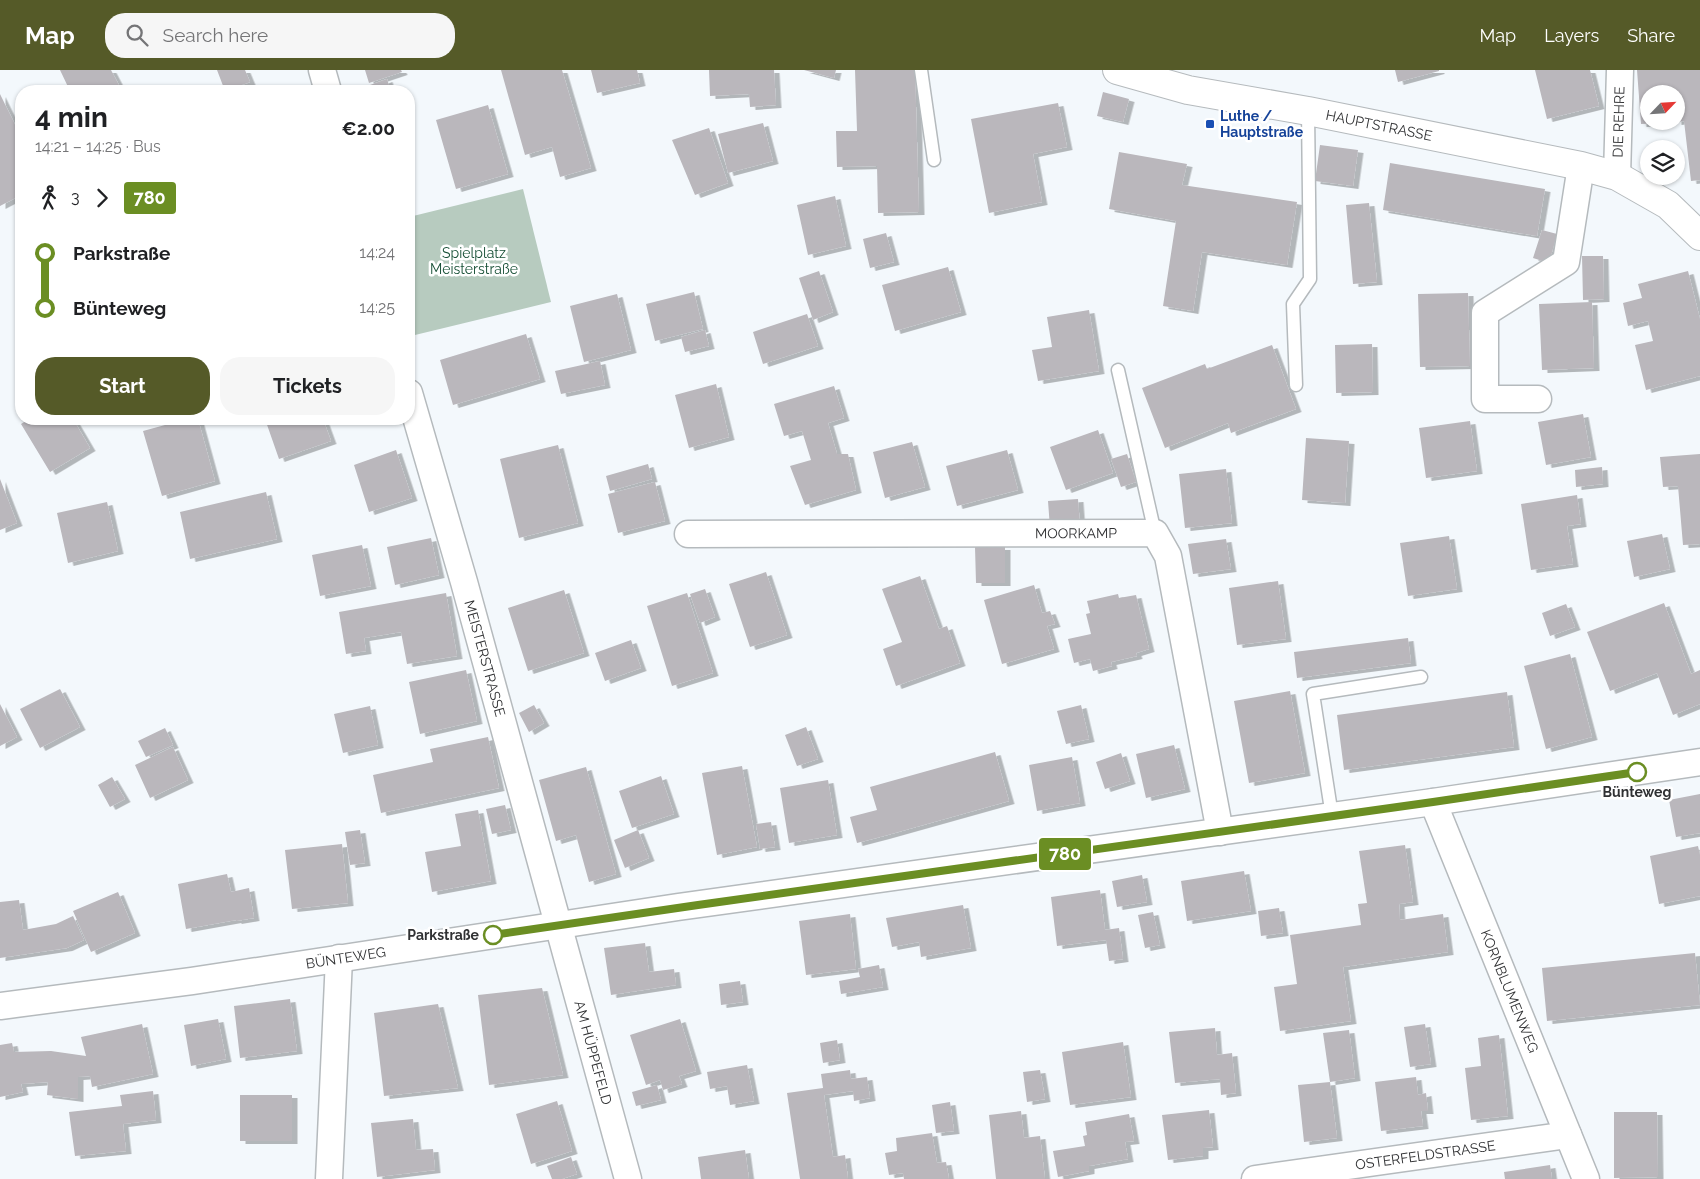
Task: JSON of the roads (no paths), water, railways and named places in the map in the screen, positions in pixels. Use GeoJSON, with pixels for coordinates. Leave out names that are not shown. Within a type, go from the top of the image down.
{"type":"FeatureCollection","features":[{"type":"Feature","properties":{"kind":"street"},"geometry":{"type":"LineString","coordinates":[[322,70],[326,85]]}},
{"type":"Feature","properties":{"kind":"street","name":"HAUPTSTRASSE"},"geometry":{"type":"LineString","coordinates":[[1117,70],[1188,90],[1308,111],[1582,166],[1617,176],[1668,205],[1700,236]]}},
{"type":"Feature","properties":{"kind":"street","name":"DIE REHRE"},"geometry":{"type":"LineString","coordinates":[[1617,176],[1620,70]]}},
{"type":"Feature","properties":{"kind":"street"},"geometry":{"type":"LineString","coordinates":[[1538,399],[1485,399],[1485,313],[1566,262],[1582,166]]}},
{"type":"Feature","properties":{"kind":"street","name":"MEISTERSTRASSE"},"geometry":{"type":"LineString","coordinates":[[415,414],[464,582],[559,925]]}},
{"type":"Feature","properties":{"kind":"street"},"geometry":{"type":"LineString","coordinates":[[1155,533],[1168,556],[1220,832]]}},
{"type":"Feature","properties":{"kind":"street","name":"MOORKAMP"},"geometry":{"type":"LineString","coordinates":[[688,534],[1155,533]]}},
{"type":"Feature","properties":{"kind":"street","name":"BÜNTEWEG"},"geometry":{"type":"LineString","coordinates":[[0,1006],[192,981],[559,925],[1433,802],[1700,762]]}},
{"type":"Feature","properties":{"kind":"street","name":"KORNBLUMENWEG"},"geometry":{"type":"LineString","coordinates":[[1433,802],[1586,1179]]}},
{"type":"Feature","properties":{"kind":"street","name":"AM HÜPPEFELD"},"geometry":{"type":"LineString","coordinates":[[559,925],[628,1179]]}},
{"type":"Feature","properties":{"kind":"street"},"geometry":{"type":"LineString","coordinates":[[329,1179],[339,958]]}},
{"type":"Feature","properties":{"kind":"street","name":"OSTERFELDSTRASSE"},"geometry":{"type":"LineString","coordinates":[[1255,1179],[1568,1135]]}},
{"type":"Feature","properties":{"kind":"lane"},"geometry":{"type":"LineString","coordinates":[[921,70],[934,160]]}},
{"type":"Feature","properties":{"kind":"lane"},"geometry":{"type":"LineString","coordinates":[[1296,386],[1293,304],[1310,279],[1308,111]]}},
{"type":"Feature","properties":{"kind":"lane"},"geometry":{"type":"LineString","coordinates":[[1118,370],[1155,533]]}},
{"type":"Feature","properties":{"kind":"lane"},"geometry":{"type":"LineString","coordinates":[[1332,816],[1314,694],[1421,677]]}},
{"type":"Feature","properties":{"kind":"place","name":"Luthe / Hauptstraße"},"geometry":{"type":"Point","coordinates":[1210,124]}},
{"type":"Feature","properties":{"kind":"place","name":"Bünteweg"},"geometry":{"type":"Point","coordinates":[1637,772]}},
{"type":"Feature","properties":{"kind":"place","name":"Parkstraße"},"geometry":{"type":"Point","coordinates":[493,935]}},
{"type":"Feature","properties":{"kind":"park label","name":"Spielplatz Meisterstraße"},"geometry":{"type":"Point","coordinates":[474,262]}}]}
